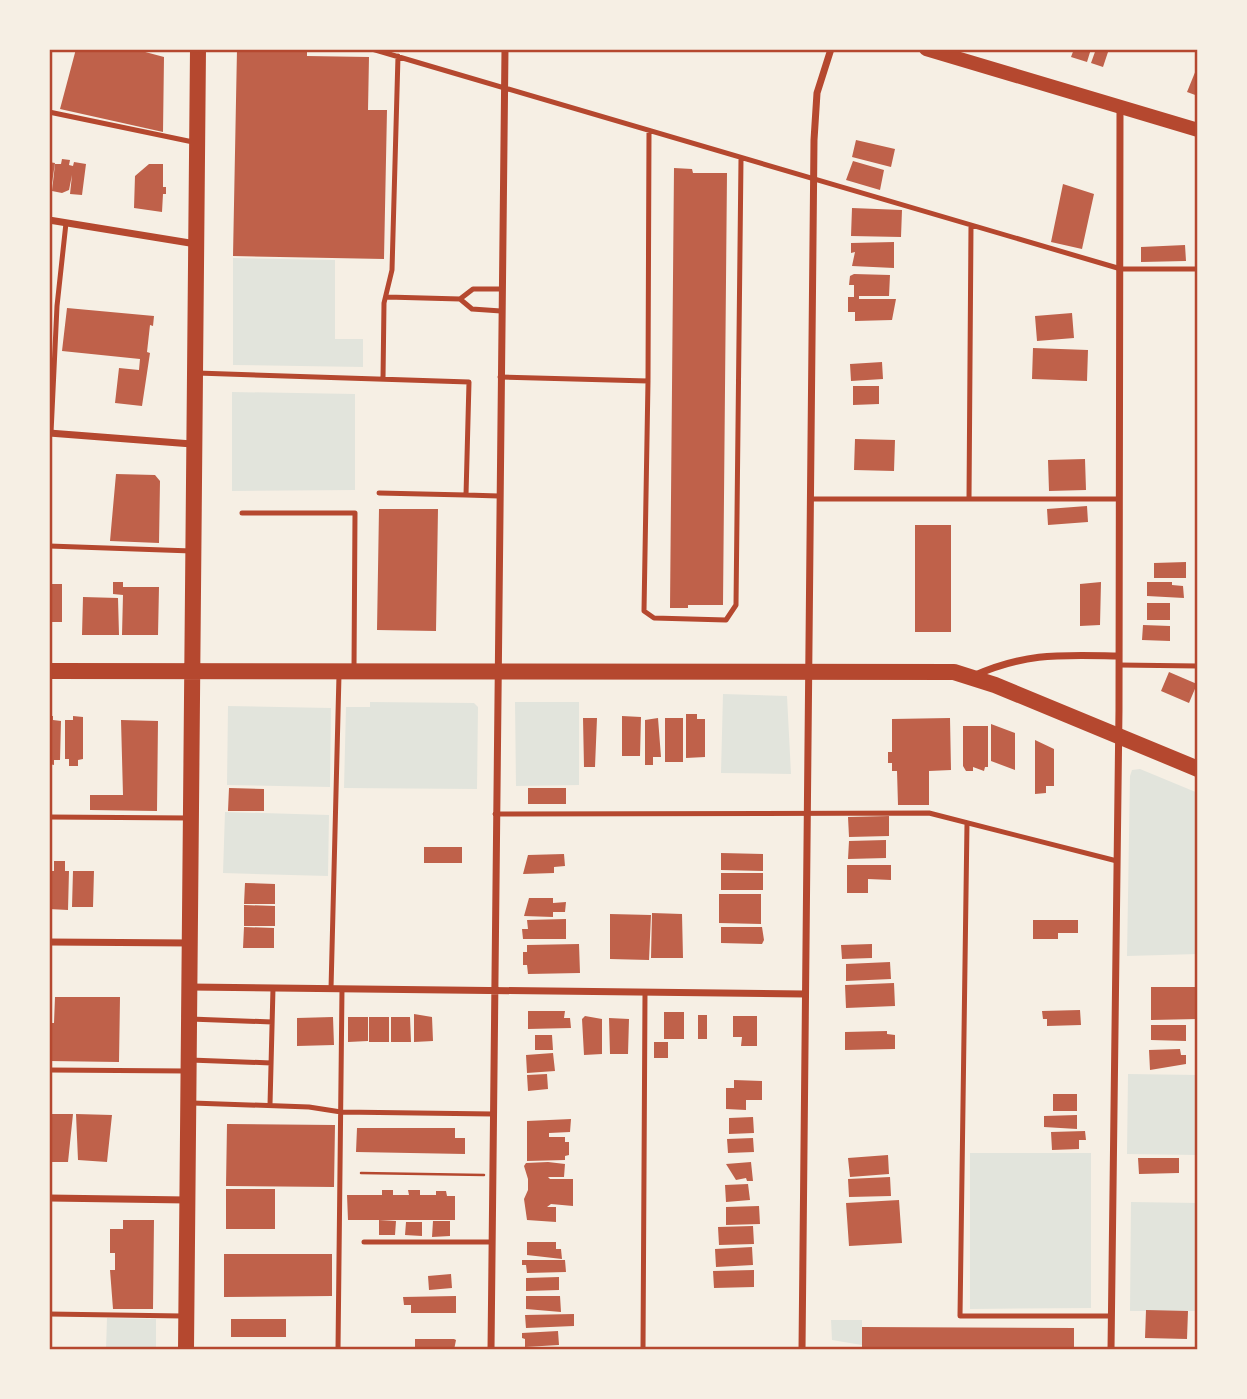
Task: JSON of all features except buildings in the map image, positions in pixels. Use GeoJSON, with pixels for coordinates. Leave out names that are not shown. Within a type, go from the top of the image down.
{"type":"FeatureCollection","features":[{"type":"Feature","properties":{"kind":"main road"},"geometry":{"type":"LineString","coordinates":[[186,1350],[191,943],[192,444],[198,49]]}},
{"type":"Feature","properties":{"kind":"main road"},"geometry":{"type":"LineString","coordinates":[[926,49],[1198,130]]}},
{"type":"Feature","properties":{"kind":"main road"},"geometry":{"type":"LineString","coordinates":[[49,671],[935,671],[972,677],[1198,769]]}},
{"type":"Feature","properties":{"kind":"street"},"geometry":{"type":"LineString","coordinates":[[491,1350],[505,49]]}},
{"type":"Feature","properties":{"kind":"street"},"geometry":{"type":"LineString","coordinates":[[802,1350],[814,181],[817,93],[831,49]]}},
{"type":"Feature","properties":{"kind":"street"},"geometry":{"type":"LineString","coordinates":[[1111,1350],[1119,665],[1120,107]]}},
{"type":"Feature","properties":{"kind":"street"},"geometry":{"type":"LineString","coordinates":[[49,220],[197,244]]}},
{"type":"Feature","properties":{"kind":"street"},"geometry":{"type":"LineString","coordinates":[[50,433],[192,444]]}},
{"type":"Feature","properties":{"kind":"street"},"geometry":{"type":"LineString","coordinates":[[972,677],[1004,663],[1030,656],[1119,656]]}},
{"type":"Feature","properties":{"kind":"street"},"geometry":{"type":"LineString","coordinates":[[49,942],[191,943]]}},
{"type":"Feature","properties":{"kind":"street"},"geometry":{"type":"LineString","coordinates":[[190,987],[805,994]]}},
{"type":"Feature","properties":{"kind":"street"},"geometry":{"type":"LineString","coordinates":[[49,1198],[187,1200]]}},
{"type":"Feature","properties":{"kind":"lane"},"geometry":{"type":"LineString","coordinates":[[372,49],[1121,269],[1198,269]]}},
{"type":"Feature","properties":{"kind":"lane"},"geometry":{"type":"LineString","coordinates":[[383,379],[384,303],[392,270],[398,56]]}},
{"type":"Feature","properties":{"kind":"lane"},"geometry":{"type":"LineString","coordinates":[[49,112],[198,144]]}},
{"type":"Feature","properties":{"kind":"lane"},"geometry":{"type":"LineString","coordinates":[[649,131],[644,611],[654,618],[726,620],[736,605],[741,159]]}},
{"type":"Feature","properties":{"kind":"lane"},"geometry":{"type":"LineString","coordinates":[[50,433],[53,326],[66,223]]}},
{"type":"Feature","properties":{"kind":"lane"},"geometry":{"type":"LineString","coordinates":[[969,499],[971,226]]}},
{"type":"Feature","properties":{"kind":"lane"},"geometry":{"type":"LineString","coordinates":[[460,299],[473,289],[502,289]]}},
{"type":"Feature","properties":{"kind":"lane"},"geometry":{"type":"LineString","coordinates":[[387,296],[460,299],[472,309],[501,311]]}},
{"type":"Feature","properties":{"kind":"lane"},"geometry":{"type":"LineString","coordinates":[[194,373],[469,382],[466,495]]}},
{"type":"Feature","properties":{"kind":"lane"},"geometry":{"type":"LineString","coordinates":[[500,377],[648,381]]}},
{"type":"Feature","properties":{"kind":"lane"},"geometry":{"type":"LineString","coordinates":[[379,493],[499,496]]}},
{"type":"Feature","properties":{"kind":"lane"},"geometry":{"type":"LineString","coordinates":[[810,499],[1119,499]]}},
{"type":"Feature","properties":{"kind":"lane"},"geometry":{"type":"LineString","coordinates":[[242,513],[355,513],[331,989]]}},
{"type":"Feature","properties":{"kind":"lane"},"geometry":{"type":"LineString","coordinates":[[49,546],[192,551]]}},
{"type":"Feature","properties":{"kind":"lane"},"geometry":{"type":"LineString","coordinates":[[1119,665],[1198,666]]}},
{"type":"Feature","properties":{"kind":"lane"},"geometry":{"type":"LineString","coordinates":[[495,814],[929,813],[1117,861]]}},
{"type":"Feature","properties":{"kind":"lane"},"geometry":{"type":"LineString","coordinates":[[49,817],[190,818]]}},
{"type":"Feature","properties":{"kind":"lane"},"geometry":{"type":"LineString","coordinates":[[967,822],[960,1316],[1111,1316]]}},
{"type":"Feature","properties":{"kind":"lane"},"geometry":{"type":"LineString","coordinates":[[270,1105],[273,988]]}},
{"type":"Feature","properties":{"kind":"lane"},"geometry":{"type":"LineString","coordinates":[[338,1350],[342,989]]}},
{"type":"Feature","properties":{"kind":"lane"},"geometry":{"type":"LineString","coordinates":[[643,1350],[645,993]]}},
{"type":"Feature","properties":{"kind":"lane"},"geometry":{"type":"LineString","coordinates":[[190,1019],[272,1022]]}},
{"type":"Feature","properties":{"kind":"lane"},"geometry":{"type":"LineString","coordinates":[[49,1070],[271,1063]]}},
{"type":"Feature","properties":{"kind":"lane"},"geometry":{"type":"LineString","coordinates":[[189,1103],[270,1105],[341,1112],[492,1114]]}},
{"type":"Feature","properties":{"kind":"lane"},"geometry":{"type":"LineString","coordinates":[[364,1242],[491,1242]]}},
{"type":"Feature","properties":{"kind":"lane"},"geometry":{"type":"LineString","coordinates":[[49,1314],[186,1316]]}},
{"type":"Feature","properties":{"kind":"path"},"geometry":{"type":"LineString","coordinates":[[361,1173],[492,1175]]}},
{"type":"Feature","properties":{"kind":"shaded area"},"geometry":{"type":"Polygon","coordinates":[[[233,258],[335,260],[335,339],[363,339],[363,367],[233,365],[233,258]]]}},
{"type":"Feature","properties":{"kind":"shaded area"},"geometry":{"type":"Polygon","coordinates":[[[232,392],[355,394],[355,490],[232,491],[232,392]]]}},
{"type":"Feature","properties":{"kind":"shaded area"},"geometry":{"type":"Polygon","coordinates":[[[723,694],[787,696],[791,774],[721,773],[723,694]]]}},
{"type":"Feature","properties":{"kind":"shaded area"},"geometry":{"type":"Polygon","coordinates":[[[370,702],[474,703],[478,707],[477,789],[344,788],[346,707],[370,707],[370,702]]]}},
{"type":"Feature","properties":{"kind":"shaded area"},"geometry":{"type":"Polygon","coordinates":[[[515,702],[579,702],[579,785],[516,786],[515,702]]]}},
{"type":"Feature","properties":{"kind":"shaded area"},"geometry":{"type":"Polygon","coordinates":[[[228,706],[331,708],[330,787],[227,785],[228,706]]]}},
{"type":"Feature","properties":{"kind":"shaded area"},"geometry":{"type":"Polygon","coordinates":[[[1140,769],[1198,793],[1198,954],[1127,956],[1130,776],[1132,770],[1140,769]]]}},
{"type":"Feature","properties":{"kind":"shaded area"},"geometry":{"type":"Polygon","coordinates":[[[225,812],[329,815],[328,876],[223,873],[225,812]]]}},
{"type":"Feature","properties":{"kind":"shaded area"},"geometry":{"type":"Polygon","coordinates":[[[1128,1074],[1198,1075],[1198,1155],[1127,1154],[1128,1074]]]}},
{"type":"Feature","properties":{"kind":"shaded area"},"geometry":{"type":"Polygon","coordinates":[[[970,1153],[1091,1153],[1091,1308],[970,1309],[970,1153]]]}},
{"type":"Feature","properties":{"kind":"shaded area"},"geometry":{"type":"Polygon","coordinates":[[[1131,1202],[1198,1203],[1198,1311],[1130,1311],[1131,1202]]]}},
{"type":"Feature","properties":{"kind":"shaded area"},"geometry":{"type":"Polygon","coordinates":[[[107,1318],[156,1319],[156,1350],[106,1350],[107,1318]]]}},
{"type":"Feature","properties":{"kind":"shaded area"},"geometry":{"type":"Polygon","coordinates":[[[831,1320],[862,1320],[862,1345],[832,1340],[831,1320]]]}}]}
